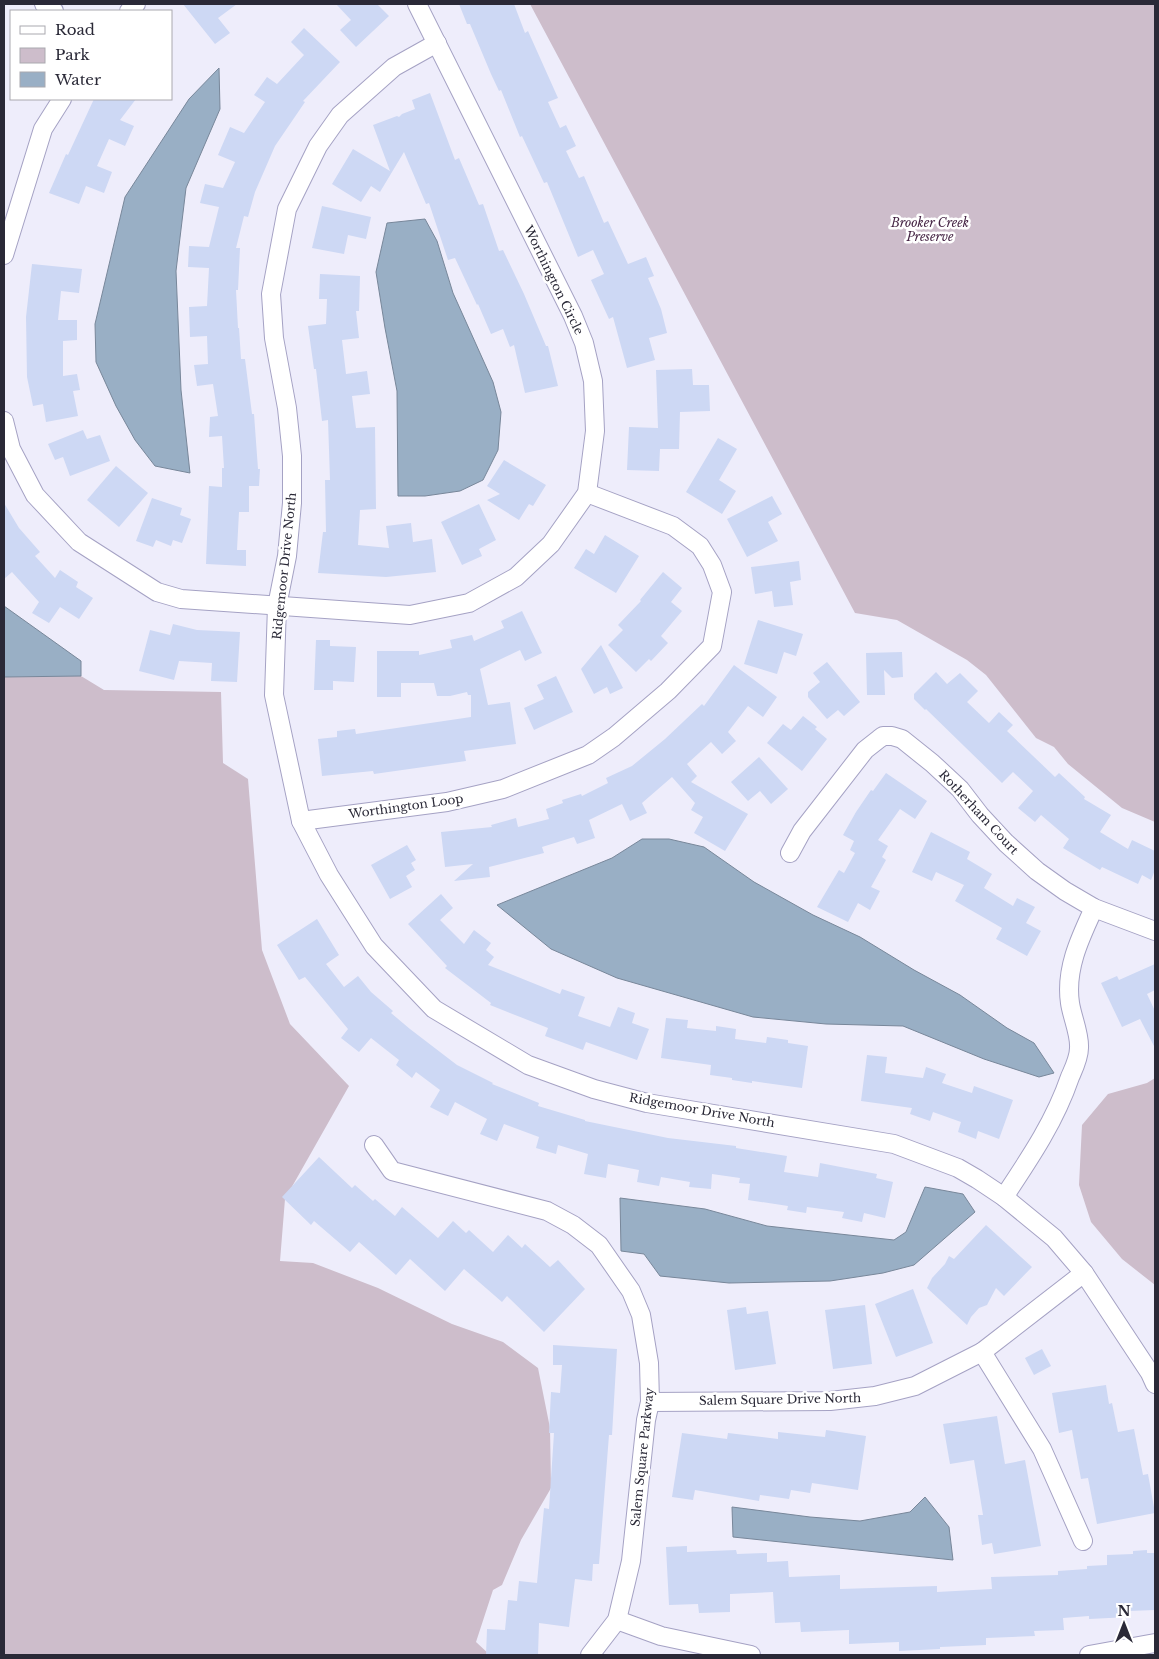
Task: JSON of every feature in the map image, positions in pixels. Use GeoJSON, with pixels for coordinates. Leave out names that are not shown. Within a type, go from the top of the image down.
{"type":"FeatureCollection","features":[{"type":"Feature","properties":{"kind":"street","name":"Worthington Circle"},"geometry":{"type":"LineString","coordinates":[[4,421],[12,449],[35,495],[79,542],[157,592],[181,599],[410,614],[469,603],[516,577],[551,544],[588,493],[595,431],[593,381],[584,343],[573,316],[417,4]]}},
{"type":"Feature","properties":{"kind":"street","name":"Ridgemoor Drive North"},"geometry":{"type":"LineString","coordinates":[[438,43],[394,67],[340,115],[318,146],[288,209],[271,294],[274,338],[288,408],[292,456],[292,504],[287,556],[277,606],[274,695],[301,821],[329,875],[374,946],[434,1009],[528,1065],[594,1089],[647,1103],[894,1144],[958,1168],[977,1179],[1004,1197],[1054,1238],[1084,1273],[1150,1373],[1155,1384]]}},
{"type":"Feature","properties":{"kind":"street"},"geometry":{"type":"LineString","coordinates":[[4,255],[43,129],[61,100]]}},
{"type":"Feature","properties":{"kind":"street","name":"Worthington Loop"},"geometry":{"type":"LineString","coordinates":[[301,821],[438,804],[466,798],[503,789],[588,755],[614,737],[668,691],[712,646],[722,592],[712,565],[700,546],[674,526],[588,493]]}},
{"type":"Feature","properties":{"kind":"street","name":"Rotherham Court"},"geometry":{"type":"LineString","coordinates":[[790,853],[802,831],[865,750],[883,736],[892,736],[902,739],[932,762],[960,789],[980,815],[1006,843],[1037,871],[1065,891],[1094,908],[1155,931]]}},
{"type":"Feature","properties":{"kind":"street"},"geometry":{"type":"LineString","coordinates":[[1004,1197],[1044,1136],[1064,1095],[1077,1058],[1080,1046],[1070,1003],[1069,980],[1077,944],[1094,908]]}},
{"type":"Feature","properties":{"kind":"street","name":"Salem Square Parkway"},"geometry":{"type":"LineString","coordinates":[[374,1145],[392,1171],[548,1211],[573,1224],[599,1245],[631,1291],[641,1315],[649,1363],[650,1402],[646,1420],[631,1561],[617,1620],[590,1655]]}},
{"type":"Feature","properties":{"kind":"street","name":"Salem Square Drive North"},"geometry":{"type":"LineString","coordinates":[[650,1402],[830,1401],[875,1396],[915,1386],[982,1352],[1084,1273]]}},
{"type":"Feature","properties":{"kind":"street"},"geometry":{"type":"LineString","coordinates":[[982,1352],[1042,1449],[1083,1541]]}},
{"type":"Feature","properties":{"kind":"street"},"geometry":{"type":"LineString","coordinates":[[617,1620],[661,1636],[751,1655]]}},
{"type":"Feature","properties":{"kind":"street"},"geometry":{"type":"LineString","coordinates":[[1089,1655],[1155,1643]]}},
{"type":"Feature","properties":{"kind":"green space","name":"Brooker Creek Preserve"},"geometry":{"type":"Polygon","coordinates":[[[530,4],[1155,4],[1155,822],[1122,808],[1068,764],[1054,747],[1036,738],[986,675],[967,660],[897,620],[855,613],[530,4]]]}},
{"type":"Feature","properties":{"kind":"green space"},"geometry":{"type":"Polygon","coordinates":[[[81,676],[104,690],[221,692],[223,763],[248,779],[262,950],[290,1024],[349,1086],[285,1199],[280,1261],[313,1263],[378,1288],[452,1324],[503,1342],[538,1368],[550,1428],[551,1488],[521,1540],[502,1585],[493,1590],[476,1642],[490,1655],[4,1655],[4,677],[81,676]]]}},
{"type":"Feature","properties":{"kind":"green space"},"geometry":{"type":"Polygon","coordinates":[[[1155,1078],[1155,1285],[1122,1259],[1091,1222],[1079,1185],[1082,1125],[1108,1094],[1147,1083],[1155,1078]]]}},
{"type":"Feature","properties":{"kind":"water"},"geometry":{"type":"Polygon","coordinates":[[[219,68],[220,109],[186,188],[176,271],[181,390],[190,473],[155,466],[135,440],[116,406],[96,362],[95,324],[125,197],[189,99],[219,68]]]}},
{"type":"Feature","properties":{"kind":"water"},"geometry":{"type":"Polygon","coordinates":[[[425,219],[437,241],[453,293],[493,382],[501,412],[498,450],[483,480],[460,491],[425,496],[398,496],[397,391],[376,272],[387,223],[425,219]]]}},
{"type":"Feature","properties":{"kind":"water"},"geometry":{"type":"Polygon","coordinates":[[[4,606],[81,661],[81,676],[4,677],[4,606]]]}},
{"type":"Feature","properties":{"kind":"water"},"geometry":{"type":"Polygon","coordinates":[[[642,839],[669,839],[704,847],[754,882],[813,915],[860,937],[960,995],[1007,1028],[1034,1043],[1054,1073],[1039,1077],[984,1059],[903,1026],[826,1024],[753,1017],[617,978],[551,949],[497,905],[612,858],[642,839]]]}},
{"type":"Feature","properties":{"kind":"water"},"geometry":{"type":"Polygon","coordinates":[[[925,1187],[963,1194],[975,1212],[914,1265],[883,1273],[830,1281],[729,1283],[660,1276],[644,1254],[621,1251],[620,1198],[705,1209],[767,1226],[894,1240],[906,1232],[925,1187]]]}},
{"type":"Feature","properties":{"kind":"water"},"geometry":{"type":"Polygon","coordinates":[[[925,1497],[949,1527],[953,1560],[733,1537],[732,1507],[860,1521],[910,1512],[925,1497]]]}},
{"type":"Feature","properties":{"kind":"building"},"geometry":{"type":"Polygon","coordinates":[[[183,4],[237,4],[218,18],[230,33],[215,44],[183,4]]]}},
{"type":"Feature","properties":{"kind":"building"},"geometry":{"type":"Polygon","coordinates":[[[336,4],[377,4],[389,16],[356,47],[340,30],[351,20],[336,4]]]}},
{"type":"Feature","properties":{"kind":"building"},"geometry":{"type":"Polygon","coordinates":[[[459,4],[514,4],[525,33],[528,31],[558,98],[548,102],[560,128],[566,125],[576,146],[566,151],[579,178],[584,176],[604,223],[608,221],[628,264],[646,257],[654,276],[648,278],[661,309],[667,333],[649,338],[655,360],[627,368],[613,317],[609,319],[591,280],[604,274],[593,250],[578,257],[547,182],[544,183],[522,136],[520,137],[501,90],[499,91],[470,24],[467,24],[459,4]]]}},
{"type":"Feature","properties":{"kind":"building"},"geometry":{"type":"Polygon","coordinates":[[[304,28],[340,62],[303,101],[305,102],[275,146],[255,192],[248,217],[244,216],[236,248],[240,248],[238,290],[236,290],[238,328],[241,359],[245,359],[252,414],[254,414],[258,469],[260,469],[259,486],[249,486],[249,512],[239,512],[237,550],[246,550],[246,566],[206,564],[209,486],[222,487],[222,468],[224,468],[222,436],[209,437],[210,417],[218,416],[213,384],[197,386],[194,365],[208,364],[207,336],[190,337],[189,307],[207,306],[209,268],[188,267],[189,246],[209,247],[219,207],[200,203],[205,184],[223,188],[235,162],[218,155],[230,127],[244,133],[265,102],[254,95],[267,77],[277,84],[304,55],[291,42],[304,28]]]}},
{"type":"Feature","properties":{"kind":"building"},"geometry":{"type":"Polygon","coordinates":[[[430,93],[455,160],[459,158],[479,205],[483,204],[499,251],[503,250],[546,346],[548,346],[558,386],[525,393],[514,345],[510,347],[503,329],[491,334],[455,258],[448,260],[429,203],[426,204],[404,152],[380,192],[371,186],[361,202],[332,184],[353,149],[390,171],[373,125],[397,116],[399,117],[415,109],[412,100],[430,93]]]}},
{"type":"Feature","properties":{"kind":"building"},"geometry":{"type":"Polygon","coordinates":[[[94,100],[135,100],[120,120],[134,126],[125,146],[109,139],[97,166],[112,172],[104,193],[86,186],[79,204],[49,193],[66,154],[68,155],[94,100]]]}},
{"type":"Feature","properties":{"kind":"building"},"geometry":{"type":"Polygon","coordinates":[[[322,206],[371,217],[366,239],[348,235],[344,254],[312,248],[322,206]]]}},
{"type":"Feature","properties":{"kind":"building"},"geometry":{"type":"Polygon","coordinates":[[[32,264],[82,269],[79,293],[61,291],[58,320],[77,320],[77,340],[63,341],[63,376],[77,374],[80,390],[73,391],[78,416],[46,422],[43,404],[33,406],[27,377],[26,317],[32,264]]]}},
{"type":"Feature","properties":{"kind":"building"},"geometry":{"type":"Polygon","coordinates":[[[320,274],[360,276],[359,311],[356,311],[359,338],[342,340],[346,374],[367,371],[370,394],[352,396],[356,428],[375,427],[376,509],[360,510],[358,545],[389,548],[386,526],[411,523],[413,542],[432,539],[436,572],[386,577],[318,573],[323,532],[326,532],[325,480],[330,480],[328,420],[322,421],[316,369],[314,369],[308,326],[326,324],[327,299],[319,299],[320,274]]]}},
{"type":"Feature","properties":{"kind":"building"},"geometry":{"type":"Polygon","coordinates":[[[692,369],[693,385],[709,385],[710,411],[680,412],[679,449],[660,449],[659,471],[627,470],[629,427],[658,428],[656,370],[692,369]]]}},
{"type":"Feature","properties":{"kind":"building"},"geometry":{"type":"Polygon","coordinates":[[[83,430],[87,439],[100,435],[110,461],[70,476],[63,457],[55,460],[48,444],[83,430]]]}},
{"type":"Feature","properties":{"kind":"building"},"geometry":{"type":"Polygon","coordinates":[[[718,438],[737,449],[719,480],[736,491],[722,514],[686,492],[718,438]]]}},
{"type":"Feature","properties":{"kind":"building"},"geometry":{"type":"Polygon","coordinates":[[[504,460],[546,485],[533,506],[529,504],[519,520],[487,500],[500,494],[487,486],[504,460]]]}},
{"type":"Feature","properties":{"kind":"building"},"geometry":{"type":"Polygon","coordinates":[[[116,466],[148,493],[119,527],[87,500],[116,466]]]}},
{"type":"Feature","properties":{"kind":"building"},"geometry":{"type":"Polygon","coordinates":[[[772,496],[782,514],[768,522],[778,541],[747,557],[727,519],[772,496]]]}},
{"type":"Feature","properties":{"kind":"building"},"geometry":{"type":"Polygon","coordinates":[[[152,498],[182,508],[180,515],[191,519],[182,543],[173,540],[171,546],[156,540],[153,547],[136,541],[152,498]]]}},
{"type":"Feature","properties":{"kind":"building"},"geometry":{"type":"Polygon","coordinates":[[[4,503],[19,528],[40,552],[35,556],[55,578],[60,570],[78,582],[76,587],[93,598],[79,619],[60,607],[49,623],[32,613],[39,602],[12,572],[4,579],[4,503]]]}},
{"type":"Feature","properties":{"kind":"building"},"geometry":{"type":"Polygon","coordinates":[[[479,504],[496,540],[479,549],[482,556],[462,565],[441,522],[479,504]]]}},
{"type":"Feature","properties":{"kind":"building"},"geometry":{"type":"Polygon","coordinates":[[[605,535],[639,556],[616,593],[574,568],[586,549],[594,554],[605,535]]]}},
{"type":"Feature","properties":{"kind":"building"},"geometry":{"type":"Polygon","coordinates":[[[799,561],[801,580],[790,582],[793,605],[774,607],[772,591],[755,594],[751,567],[799,561]]]}},
{"type":"Feature","properties":{"kind":"building"},"geometry":{"type":"Polygon","coordinates":[[[663,572],[682,588],[671,602],[682,611],[661,636],[668,643],[651,661],[649,659],[636,672],[608,645],[623,630],[618,625],[641,601],[663,572]]]}},
{"type":"Feature","properties":{"kind":"building"},"geometry":{"type":"Polygon","coordinates":[[[522,611],[542,653],[525,661],[520,650],[480,669],[488,705],[510,702],[516,744],[464,751],[466,761],[374,774],[373,771],[322,776],[318,739],[337,737],[337,731],[355,729],[356,734],[471,717],[471,695],[468,695],[467,692],[450,696],[437,696],[434,683],[401,683],[401,697],[377,697],[377,651],[419,651],[419,655],[452,648],[450,640],[472,635],[474,641],[504,628],[501,621],[522,611]]]}},
{"type":"Feature","properties":{"kind":"building"},"geometry":{"type":"Polygon","coordinates":[[[758,620],[803,634],[796,656],[784,652],[777,674],[744,664],[758,620]]]}},
{"type":"Feature","properties":{"kind":"building"},"geometry":{"type":"Polygon","coordinates":[[[173,624],[197,630],[240,632],[237,682],[211,681],[212,663],[179,661],[174,680],[139,671],[150,630],[170,635],[173,624]]]}},
{"type":"Feature","properties":{"kind":"building"},"geometry":{"type":"Polygon","coordinates":[[[316,640],[330,640],[330,646],[356,647],[354,682],[333,681],[333,690],[314,690],[316,640]]]}},
{"type":"Feature","properties":{"kind":"building"},"geometry":{"type":"Polygon","coordinates":[[[601,645],[623,688],[610,694],[607,687],[594,694],[581,669],[601,645]]]}},
{"type":"Feature","properties":{"kind":"building"},"geometry":{"type":"Polygon","coordinates":[[[902,652],[903,677],[892,678],[884,670],[885,695],[867,695],[866,653],[902,652]]]}},
{"type":"Feature","properties":{"kind":"building"},"geometry":{"type":"Polygon","coordinates":[[[827,662],[860,702],[844,716],[838,710],[827,719],[808,697],[808,692],[820,682],[813,673],[827,662]]]}},
{"type":"Feature","properties":{"kind":"building"},"geometry":{"type":"Polygon","coordinates":[[[734,665],[777,697],[763,717],[748,706],[728,732],[736,741],[722,754],[711,742],[687,764],[697,776],[691,782],[748,814],[725,851],[694,833],[703,817],[691,810],[695,803],[672,777],[642,803],[647,813],[630,821],[622,804],[589,820],[595,838],[577,844],[574,837],[542,847],[544,853],[489,867],[490,877],[454,881],[473,864],[445,867],[441,832],[492,827],[491,825],[516,818],[518,827],[549,819],[546,809],[563,803],[562,800],[581,794],[582,796],[608,783],[606,778],[632,766],[665,739],[702,704],[704,706],[734,665]]]}},
{"type":"Feature","properties":{"kind":"building"},"geometry":{"type":"Polygon","coordinates":[[[936,672],[947,684],[960,673],[978,691],[967,702],[989,723],[999,712],[1013,725],[1007,731],[1055,777],[1059,773],[1085,797],[1084,799],[1111,815],[1100,832],[1128,849],[1132,840],[1155,851],[1155,870],[1151,880],[1142,875],[1138,884],[1102,867],[1100,870],[1063,848],[1069,839],[1041,815],[1035,822],[1018,808],[1033,791],[1013,772],[1002,783],[914,699],[914,694],[936,672]]]}},
{"type":"Feature","properties":{"kind":"building"},"geometry":{"type":"Polygon","coordinates":[[[556,676],[573,712],[534,730],[524,708],[544,699],[537,685],[556,676]]]}},
{"type":"Feature","properties":{"kind":"building"},"geometry":{"type":"Polygon","coordinates":[[[803,716],[817,727],[815,729],[827,739],[802,771],[767,743],[783,724],[791,730],[803,716]]]}},
{"type":"Feature","properties":{"kind":"building"},"geometry":{"type":"Polygon","coordinates":[[[759,757],[788,789],[771,804],[760,791],[748,801],[731,782],[759,757]]]}},
{"type":"Feature","properties":{"kind":"building"},"geometry":{"type":"Polygon","coordinates":[[[886,773],[927,801],[915,819],[900,809],[878,840],[888,846],[882,857],[886,860],[871,887],[880,891],[870,910],[858,903],[848,922],[817,907],[839,870],[844,873],[855,853],[850,850],[854,841],[843,835],[871,790],[873,791],[886,773]]]}},
{"type":"Feature","properties":{"kind":"building"},"geometry":{"type":"Polygon","coordinates":[[[931,832],[970,852],[967,859],[992,874],[984,888],[1013,906],[1017,898],[1035,907],[1026,923],[1041,931],[1027,956],[996,939],[1002,928],[955,901],[964,885],[936,872],[932,881],[912,872],[931,832]]]}},
{"type":"Feature","properties":{"kind":"building"},"geometry":{"type":"Polygon","coordinates":[[[407,845],[416,860],[411,863],[415,870],[406,876],[412,887],[390,899],[371,865],[407,845]]]}},
{"type":"Feature","properties":{"kind":"building"},"geometry":{"type":"Polygon","coordinates":[[[441,894],[453,908],[440,920],[464,944],[474,930],[491,943],[486,950],[494,957],[488,965],[560,994],[562,989],[585,997],[578,1016],[610,1027],[618,1007],[635,1013],[632,1023],[649,1029],[637,1060],[586,1042],[583,1050],[545,1036],[548,1028],[490,1005],[491,1003],[445,968],[447,966],[408,924],[441,894]]]}},
{"type":"Feature","properties":{"kind":"building"},"geometry":{"type":"Polygon","coordinates":[[[317,919],[339,955],[326,964],[344,987],[358,976],[371,992],[393,1011],[391,1013],[410,1029],[457,1065],[492,1084],[539,1103],[538,1106],[585,1121],[668,1138],[736,1146],[736,1148],[787,1156],[784,1172],[818,1177],[820,1163],[877,1174],[876,1178],[893,1182],[885,1218],[864,1213],[862,1222],[842,1218],[844,1212],[807,1207],[806,1213],[787,1210],[788,1206],[748,1200],[750,1184],[739,1183],[740,1178],[712,1174],[711,1189],[689,1187],[690,1182],[661,1177],[659,1186],[637,1182],[639,1170],[608,1164],[606,1178],[584,1174],[588,1154],[558,1145],[556,1154],[536,1148],[539,1137],[504,1124],[497,1141],[480,1134],[487,1119],[455,1102],[448,1116],[430,1107],[440,1090],[416,1072],[412,1078],[396,1065],[399,1060],[371,1038],[359,1052],[341,1038],[348,1029],[305,977],[299,980],[277,945],[317,919]]]}},
{"type":"Feature","properties":{"kind":"building"},"geometry":{"type":"Polygon","coordinates":[[[1155,964],[1155,990],[1147,994],[1155,1011],[1155,1048],[1140,1019],[1122,1027],[1101,983],[1117,976],[1119,980],[1155,964]]]}},
{"type":"Feature","properties":{"kind":"building"},"geometry":{"type":"Polygon","coordinates":[[[666,1018],[688,1020],[687,1028],[716,1031],[716,1026],[736,1029],[735,1039],[766,1043],[767,1037],[788,1040],[788,1043],[808,1046],[802,1088],[732,1080],[732,1078],[710,1075],[711,1065],[661,1058],[666,1018]]]}},
{"type":"Feature","properties":{"kind":"building"},"geometry":{"type":"Polygon","coordinates":[[[867,1055],[887,1057],[885,1073],[923,1078],[926,1067],[946,1074],[942,1083],[972,1093],[974,1086],[1013,1100],[999,1139],[978,1131],[976,1139],[958,1132],[961,1122],[933,1112],[930,1121],[910,1114],[912,1108],[861,1101],[867,1055]]]}},
{"type":"Feature","properties":{"kind":"building"},"geometry":{"type":"Polygon","coordinates":[[[319,1157],[352,1188],[355,1185],[373,1201],[375,1199],[395,1216],[402,1207],[438,1238],[453,1221],[466,1233],[469,1230],[493,1252],[508,1235],[522,1248],[525,1244],[550,1267],[558,1260],[585,1289],[544,1332],[507,1296],[502,1302],[464,1269],[445,1291],[410,1259],[396,1275],[359,1242],[350,1252],[314,1221],[311,1225],[282,1197],[319,1157]]]}},
{"type":"Feature","properties":{"kind":"building"},"geometry":{"type":"Polygon","coordinates":[[[986,1225],[1032,1267],[1004,1296],[996,1288],[987,1305],[979,1308],[967,1325],[927,1288],[932,1278],[945,1264],[949,1256],[954,1259],[986,1225]]]}},
{"type":"Feature","properties":{"kind":"building"},"geometry":{"type":"Polygon","coordinates":[[[913,1289],[933,1343],[896,1357],[875,1304],[913,1289]]]}},
{"type":"Feature","properties":{"kind":"building"},"geometry":{"type":"Polygon","coordinates":[[[865,1305],[872,1364],[833,1369],[825,1310],[865,1305]]]}},
{"type":"Feature","properties":{"kind":"building"},"geometry":{"type":"Polygon","coordinates":[[[746,1307],[747,1314],[768,1311],[776,1364],[735,1370],[727,1310],[746,1307]]]}},
{"type":"Feature","properties":{"kind":"building"},"geometry":{"type":"Polygon","coordinates":[[[553,1345],[617,1349],[612,1435],[609,1435],[599,1564],[593,1564],[592,1581],[575,1579],[569,1627],[539,1623],[538,1655],[486,1655],[487,1629],[505,1630],[508,1600],[517,1601],[519,1581],[537,1583],[544,1508],[549,1509],[554,1433],[549,1433],[551,1392],[560,1393],[562,1365],[553,1365],[553,1345]]]}},
{"type":"Feature","properties":{"kind":"building"},"geometry":{"type":"Polygon","coordinates":[[[1042,1349],[1051,1366],[1034,1375],[1025,1358],[1042,1349]]]}},
{"type":"Feature","properties":{"kind":"building"},"geometry":{"type":"Polygon","coordinates":[[[1106,1385],[1109,1404],[1112,1403],[1118,1432],[1134,1429],[1143,1475],[1148,1474],[1155,1513],[1097,1524],[1088,1478],[1081,1479],[1072,1430],[1059,1433],[1052,1393],[1106,1385]]]}},
{"type":"Feature","properties":{"kind":"building"},"geometry":{"type":"Polygon","coordinates":[[[997,1416],[1005,1464],[1025,1460],[1041,1546],[994,1554],[992,1543],[982,1545],[978,1515],[983,1515],[974,1460],[950,1464],[943,1424],[997,1416]]]}},
{"type":"Feature","properties":{"kind":"building"},"geometry":{"type":"Polygon","coordinates":[[[826,1430],[866,1436],[858,1490],[812,1483],[810,1493],[791,1490],[789,1499],[760,1495],[759,1501],[695,1490],[693,1500],[672,1497],[682,1433],[727,1439],[728,1433],[778,1439],[778,1432],[825,1437],[826,1430]]]}},
{"type":"Feature","properties":{"kind":"building"},"geometry":{"type":"Polygon","coordinates":[[[687,1546],[687,1552],[736,1550],[737,1554],[767,1553],[767,1562],[788,1561],[789,1577],[840,1575],[840,1589],[937,1586],[937,1592],[992,1589],[991,1577],[1058,1575],[1058,1571],[1087,1569],[1087,1566],[1107,1565],[1107,1555],[1133,1554],[1133,1551],[1147,1550],[1147,1553],[1155,1553],[1155,1610],[1129,1611],[1129,1617],[1089,1619],[1089,1616],[1063,1618],[1064,1630],[1034,1631],[1035,1636],[986,1638],[986,1645],[899,1651],[899,1642],[849,1644],[849,1630],[801,1632],[800,1622],[775,1623],[773,1592],[730,1594],[730,1612],[699,1613],[698,1604],[669,1605],[666,1547],[687,1546]]]}}]}
